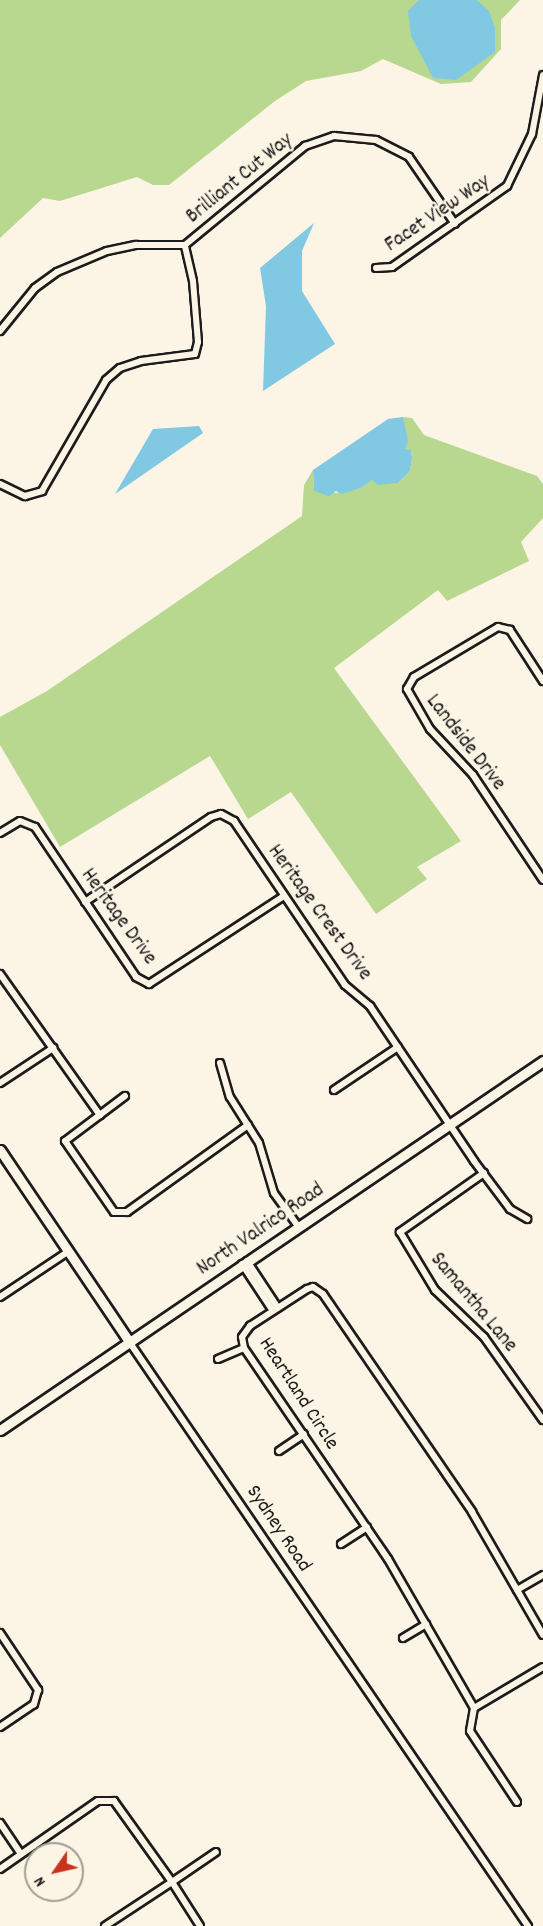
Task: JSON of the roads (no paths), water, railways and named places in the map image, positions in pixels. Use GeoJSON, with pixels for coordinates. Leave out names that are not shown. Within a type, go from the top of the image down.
{"type":"FeatureCollection","features":[{"type":"Feature","properties":{"kind":"street","name":"Facet View Way"},"geometry":{"type":"LineString","coordinates":[[376,268],[392,267],[507,186],[532,134],[543,75]]}},
{"type":"Feature","properties":{"kind":"street","name":"Brilliant Cut Way"},"geometry":{"type":"LineString","coordinates":[[0,331],[35,288],[85,257],[136,245],[185,245],[306,146],[348,135],[376,140],[409,157],[455,224]]}},
{"type":"Feature","properties":{"kind":"street"},"geometry":{"type":"LineString","coordinates":[[0,484],[25,496],[42,491],[106,380],[120,368],[141,361],[195,354],[198,342],[193,281],[185,245]]}},
{"type":"Feature","properties":{"kind":"street","name":"Landside Drive"},"geometry":{"type":"LineString","coordinates":[[543,681],[510,630],[498,627],[414,677],[407,689],[430,729],[473,775],[543,880]]}},
{"type":"Feature","properties":{"kind":"street","name":"Heritage Crest Drive"},"geometry":{"type":"LineString","coordinates":[[85,902],[221,814],[234,821],[345,985],[370,1006],[449,1125],[510,1209],[527,1219]]}},
{"type":"Feature","properties":{"kind":"street","name":"Heritage Drive"},"geometry":{"type":"LineString","coordinates":[[0,833],[20,821],[35,827],[136,977],[149,984],[284,896]]}},
{"type":"Feature","properties":{"kind":"street"},"geometry":{"type":"LineString","coordinates":[[0,974],[99,1115]]}},
{"type":"Feature","properties":{"kind":"street"},"geometry":{"type":"LineString","coordinates":[[334,1090],[398,1047]]}},
{"type":"Feature","properties":{"kind":"street"},"geometry":{"type":"LineString","coordinates":[[0,1083],[53,1048]]}},
{"type":"Feature","properties":{"kind":"street","name":"North Valrico Road"},"geometry":{"type":"LineString","coordinates":[[0,1430],[130,1343],[244,1262],[543,1061]]}},
{"type":"Feature","properties":{"kind":"street"},"geometry":{"type":"LineString","coordinates":[[220,1063],[230,1097],[259,1143],[274,1193],[298,1226]]}},
{"type":"Feature","properties":{"kind":"street"},"geometry":{"type":"LineString","coordinates":[[125,1096],[66,1141],[114,1212],[127,1212],[248,1125]]}},
{"type":"Feature","properties":{"kind":"street","name":"Sydney Road"},"geometry":{"type":"LineString","coordinates":[[0,1150],[528,1926]]}},
{"type":"Feature","properties":{"kind":"street","name":"Samantha Lane"},"geometry":{"type":"LineString","coordinates":[[484,1173],[400,1232],[435,1290],[484,1337],[543,1420]]}},
{"type":"Feature","properties":{"kind":"street"},"geometry":{"type":"LineString","coordinates":[[0,1297],[69,1251]]}},
{"type":"Feature","properties":{"kind":"street"},"geometry":{"type":"LineString","coordinates":[[244,1262],[276,1310]]}},
{"type":"Feature","properties":{"kind":"street","name":"Heartland Circle"},"geometry":{"type":"LineString","coordinates":[[474,1708],[367,1527],[244,1348],[242,1337],[250,1326],[307,1289],[313,1287],[323,1294],[472,1512],[543,1635]]}},
{"type":"Feature","properties":{"kind":"street"},"geometry":{"type":"LineString","coordinates":[[218,1359],[244,1348]]}},
{"type":"Feature","properties":{"kind":"street"},"geometry":{"type":"LineString","coordinates":[[279,1451],[304,1434]]}},
{"type":"Feature","properties":{"kind":"street"},"geometry":{"type":"LineString","coordinates":[[341,1544],[367,1527]]}},
{"type":"Feature","properties":{"kind":"street"},"geometry":{"type":"LineString","coordinates":[[516,1590],[543,1575]]}},
{"type":"Feature","properties":{"kind":"street"},"geometry":{"type":"LineString","coordinates":[[403,1638],[426,1624]]}},
{"type":"Feature","properties":{"kind":"street"},"geometry":{"type":"LineString","coordinates":[[0,1634],[38,1690],[34,1704],[0,1727]]}},
{"type":"Feature","properties":{"kind":"street"},"geometry":{"type":"LineString","coordinates":[[517,1802],[470,1731],[474,1708],[543,1667]]}},
{"type":"Feature","properties":{"kind":"street"},"geometry":{"type":"LineString","coordinates":[[0,1869],[98,1801],[114,1801],[172,1882],[200,1926]]}},
{"type":"Feature","properties":{"kind":"street"},"geometry":{"type":"LineString","coordinates":[[0,1823],[21,1854]]}},
{"type":"Feature","properties":{"kind":"street"},"geometry":{"type":"LineString","coordinates":[[105,1926],[216,1852]]}},
{"type":"Feature","properties":{"kind":"water"},"geometry":{"type":"Polygon","coordinates":[[[419,0],[477,0],[489,11],[495,28],[495,52],[456,80],[433,78],[411,36],[408,11],[419,0]]]}},
{"type":"Feature","properties":{"kind":"water"},"geometry":{"type":"Polygon","coordinates":[[[314,223],[302,251],[302,291],[335,344],[263,391],[266,306],[260,268],[314,223]]]}},
{"type":"Feature","properties":{"kind":"water"},"geometry":{"type":"Polygon","coordinates":[[[403,417],[408,441],[405,449],[411,450],[412,458],[410,471],[398,483],[378,485],[372,480],[361,488],[341,494],[336,491],[329,496],[314,491],[313,470],[388,419],[403,417]]]}},
{"type":"Feature","properties":{"kind":"water"},"geometry":{"type":"Polygon","coordinates":[[[199,426],[203,433],[115,494],[153,429],[199,426]]]}}]}
